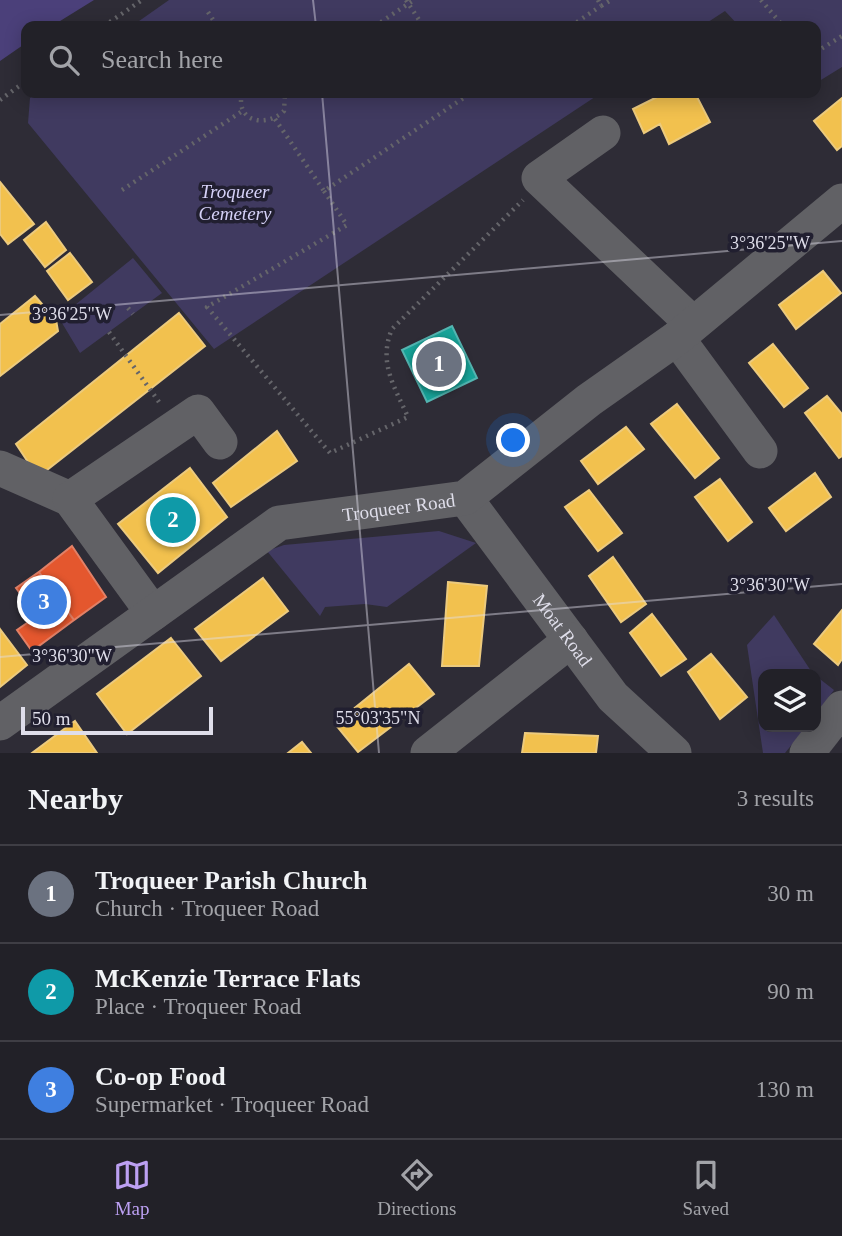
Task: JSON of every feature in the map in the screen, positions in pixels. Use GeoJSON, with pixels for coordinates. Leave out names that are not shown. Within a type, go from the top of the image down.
{"type":"FeatureCollection","features":[{"type":"Feature","properties":{"kind":"street"},"geometry":{"type":"LineString","coordinates":[[603,133],[539,178],[685,331],[760,451]]}},
{"type":"Feature","properties":{"kind":"street","name":"Troqueer Road"},"geometry":{"type":"LineString","coordinates":[[0,723],[279,523],[465,498],[589,400],[685,331],[842,201]]}},
{"type":"Feature","properties":{"kind":"street"},"geometry":{"type":"LineString","coordinates":[[69,499],[187,419],[220,442]]}},
{"type":"Feature","properties":{"kind":"street"},"geometry":{"type":"LineString","coordinates":[[0,468],[69,499],[153,613]]}},
{"type":"Feature","properties":{"kind":"street","name":"Moat Road"},"geometry":{"type":"LineString","coordinates":[[465,498],[613,697],[674,753]]}},
{"type":"Feature","properties":{"kind":"street"},"geometry":{"type":"LineString","coordinates":[[428,753],[571,640]]}},
{"type":"Feature","properties":{"kind":"street"},"geometry":{"type":"LineString","coordinates":[[807,753],[842,708]]}},
{"type":"Feature","properties":{"kind":"path"},"geometry":{"type":"LineString","coordinates":[[111,21],[142,0]]}},
{"type":"Feature","properties":{"kind":"path"},"geometry":{"type":"LineString","coordinates":[[382,21],[407,2],[414,0]]}},
{"type":"Feature","properties":{"kind":"path"},"geometry":{"type":"LineString","coordinates":[[598,0],[601,6]]}},
{"type":"Feature","properties":{"kind":"path"},"geometry":{"type":"LineString","coordinates":[[578,21],[611,0]]}},
{"type":"Feature","properties":{"kind":"path"},"geometry":{"type":"LineString","coordinates":[[761,0],[779,21]]}},
{"type":"Feature","properties":{"kind":"path"},"geometry":{"type":"LineString","coordinates":[[407,2],[420,21]]}},
{"type":"Feature","properties":{"kind":"path"},"geometry":{"type":"LineString","coordinates":[[208,12],[214,21]]}},
{"type":"Feature","properties":{"kind":"path"},"geometry":{"type":"LineString","coordinates":[[821,49],[842,36]]}},
{"type":"Feature","properties":{"kind":"path"},"geometry":{"type":"LineString","coordinates":[[0,100],[21,85]]}},
{"type":"Feature","properties":{"kind":"path"},"geometry":{"type":"LineString","coordinates":[[243,98],[244,110],[252,119],[263,122],[275,119],[284,111],[285,98]]}},
{"type":"Feature","properties":{"kind":"path"},"geometry":{"type":"LineString","coordinates":[[324,191],[463,98]]}},
{"type":"Feature","properties":{"kind":"path"},"geometry":{"type":"LineString","coordinates":[[122,190],[244,110]]}},
{"type":"Feature","properties":{"kind":"path"},"geometry":{"type":"LineString","coordinates":[[275,119],[347,225],[207,307],[330,453],[408,416],[391,380],[384,348],[392,329],[518,206],[539,178]]}},
{"type":"Feature","properties":{"kind":"path"},"geometry":{"type":"LineString","coordinates":[[128,308],[133,314]]}},
{"type":"Feature","properties":{"kind":"path"},"geometry":{"type":"LineString","coordinates":[[109,332],[187,419]]}},
{"type":"Feature","properties":{"kind":"green space"},"geometry":{"type":"Polygon","coordinates":[[[169,0],[842,0],[842,67],[821,80],[821,21],[734,21],[725,11],[710,21],[139,21],[169,0]]]}},
{"type":"Feature","properties":{"kind":"green space","name":"Troqueer Cemetery"},"geometry":{"type":"Polygon","coordinates":[[[30,98],[593,98],[214,349],[28,123],[30,98]]]}},
{"type":"Feature","properties":{"kind":"green space"},"geometry":{"type":"Polygon","coordinates":[[[133,258],[162,293],[80,353],[59,318],[133,258]]]}},
{"type":"Feature","properties":{"kind":"green space"},"geometry":{"type":"Polygon","coordinates":[[[439,531],[476,543],[387,607],[365,604],[325,607],[320,616],[267,551],[284,545],[439,531]]]}},
{"type":"Feature","properties":{"kind":"green space"},"geometry":{"type":"Polygon","coordinates":[[[774,615],[810,669],[758,669],[758,719],[747,645],[774,615]]]}},
{"type":"Feature","properties":{"kind":"green space"},"geometry":{"type":"Polygon","coordinates":[[[821,680],[834,690],[821,707],[821,680]]]}},
{"type":"Feature","properties":{"kind":"green space"},"geometry":{"type":"Polygon","coordinates":[[[760,732],[802,732],[785,753],[763,753],[760,732]]]}},
{"type":"Feature","properties":{"kind":"shaded area"},"geometry":{"type":"Polygon","coordinates":[[[0,0],[94,0],[60,21],[21,21],[21,46],[0,61],[0,0]]]}},
{"type":"Feature","properties":{"kind":"building: Homes"},"geometry":{"type":"Polygon","coordinates":[[[655,98],[698,98],[710,122],[669,144],[660,124],[644,133],[633,109],[655,98]]]}},
{"type":"Feature","properties":{"kind":"building: Homes"},"geometry":{"type":"Polygon","coordinates":[[[842,98],[842,146],[837,150],[814,121],[842,98]]]}},
{"type":"Feature","properties":{"kind":"building: Homes"},"geometry":{"type":"Polygon","coordinates":[[[0,182],[34,224],[8,244],[0,234],[0,182]]]}},
{"type":"Feature","properties":{"kind":"building: Homes"},"geometry":{"type":"Polygon","coordinates":[[[46,222],[66,250],[45,267],[24,240],[46,222]]]}},
{"type":"Feature","properties":{"kind":"building: Homes"},"geometry":{"type":"Polygon","coordinates":[[[70,253],[92,282],[68,300],[47,271],[70,253]]]}},
{"type":"Feature","properties":{"kind":"building: Homes"},"geometry":{"type":"Polygon","coordinates":[[[823,271],[841,293],[796,329],[779,305],[823,271]]]}},
{"type":"Feature","properties":{"kind":"building: Homes"},"geometry":{"type":"Polygon","coordinates":[[[35,296],[56,320],[58,331],[0,376],[0,324],[35,296]]]}},
{"type":"Feature","properties":{"kind":"building: Homes"},"geometry":{"type":"Polygon","coordinates":[[[179,313],[205,346],[38,477],[16,444],[179,313]]]}},
{"type":"Feature","properties":{"kind":"building: Homes"},"geometry":{"type":"Polygon","coordinates":[[[773,344],[808,388],[784,407],[749,363],[773,344]]]}},
{"type":"Feature","properties":{"kind":"building: Homes"},"geometry":{"type":"Polygon","coordinates":[[[827,396],[842,414],[842,456],[839,458],[805,413],[827,396]]]}},
{"type":"Feature","properties":{"kind":"building: Homes"},"geometry":{"type":"Polygon","coordinates":[[[677,404],[719,458],[695,478],[651,424],[677,404]]]}},
{"type":"Feature","properties":{"kind":"building: Homes"},"geometry":{"type":"Polygon","coordinates":[[[626,427],[644,449],[598,484],[581,461],[626,427]]]}},
{"type":"Feature","properties":{"kind":"building: Homes"},"geometry":{"type":"Polygon","coordinates":[[[277,431],[297,461],[231,507],[213,483],[277,431]]]}},
{"type":"Feature","properties":{"kind":"building: Homes"},"geometry":{"type":"Polygon","coordinates":[[[190,468],[227,517],[158,573],[118,524],[190,468]]]}},
{"type":"Feature","properties":{"kind":"building: Homes"},"geometry":{"type":"Polygon","coordinates":[[[815,473],[831,497],[786,531],[769,508],[815,473]]]}},
{"type":"Feature","properties":{"kind":"building: Homes"},"geometry":{"type":"Polygon","coordinates":[[[720,479],[752,522],[728,541],[695,497],[720,479]]]}},
{"type":"Feature","properties":{"kind":"building: Homes"},"geometry":{"type":"Polygon","coordinates":[[[589,490],[622,533],[598,551],[565,507],[589,490]]]}},
{"type":"Feature","properties":{"kind":"building: Homes"},"geometry":{"type":"Polygon","coordinates":[[[613,557],[646,604],[621,622],[589,576],[613,557]]]}},
{"type":"Feature","properties":{"kind":"building: Homes"},"geometry":{"type":"Polygon","coordinates":[[[263,578],[288,611],[221,661],[195,629],[263,578]]]}},
{"type":"Feature","properties":{"kind":"building: Homes"},"geometry":{"type":"Polygon","coordinates":[[[448,582],[487,586],[479,666],[442,666],[448,582]]]}},
{"type":"Feature","properties":{"kind":"building: Homes"},"geometry":{"type":"Polygon","coordinates":[[[842,610],[842,659],[838,665],[814,644],[842,610]]]}},
{"type":"Feature","properties":{"kind":"building: Homes"},"geometry":{"type":"Polygon","coordinates":[[[652,614],[686,659],[661,676],[630,633],[652,614]]]}},
{"type":"Feature","properties":{"kind":"building: Homes"},"geometry":{"type":"Polygon","coordinates":[[[0,629],[27,665],[0,687],[0,629]]]}},
{"type":"Feature","properties":{"kind":"building: Homes"},"geometry":{"type":"Polygon","coordinates":[[[171,638],[201,676],[127,734],[97,694],[171,638]]]}},
{"type":"Feature","properties":{"kind":"building: Homes"},"geometry":{"type":"Polygon","coordinates":[[[711,654],[747,697],[720,719],[688,672],[711,654]]]}},
{"type":"Feature","properties":{"kind":"building: Homes"},"geometry":{"type":"Polygon","coordinates":[[[409,664],[434,694],[358,752],[335,724],[409,664]]]}},
{"type":"Feature","properties":{"kind":"building: Homes"},"geometry":{"type":"Polygon","coordinates":[[[75,721],[97,753],[32,753],[75,721]]]}},
{"type":"Feature","properties":{"kind":"building: Homes"},"geometry":{"type":"Polygon","coordinates":[[[525,733],[598,736],[596,753],[522,753],[525,733]]]}},
{"type":"Feature","properties":{"kind":"building: Homes"},"geometry":{"type":"Polygon","coordinates":[[[302,742],[311,753],[288,753],[302,742]]]}},
{"type":"Feature","properties":{"kind":"building: Shops"},"geometry":{"type":"Polygon","coordinates":[[[72,546],[106,597],[74,620],[39,572],[72,546]]]}},
{"type":"Feature","properties":{"kind":"building: Shops"},"geometry":{"type":"Polygon","coordinates":[[[39,572],[74,620],[32,651],[17,630],[37,616],[16,588],[39,572]]]}},
{"type":"Feature","properties":{"kind":"building: Public"},"geometry":{"type":"Polygon","coordinates":[[[452,326],[477,378],[427,402],[402,350],[452,326]]]}},
{"type":"Feature","properties":{"kind":"place","name":"Troqueer Parish Church"},"geometry":{"type":"Point","coordinates":[439,364]}},
{"type":"Feature","properties":{"kind":"place","name":"McKenzie Terrace Flats"},"geometry":{"type":"Point","coordinates":[173,520]}},
{"type":"Feature","properties":{"kind":"place","name":"Co-op Food"},"geometry":{"type":"Point","coordinates":[44,602]}}]}
